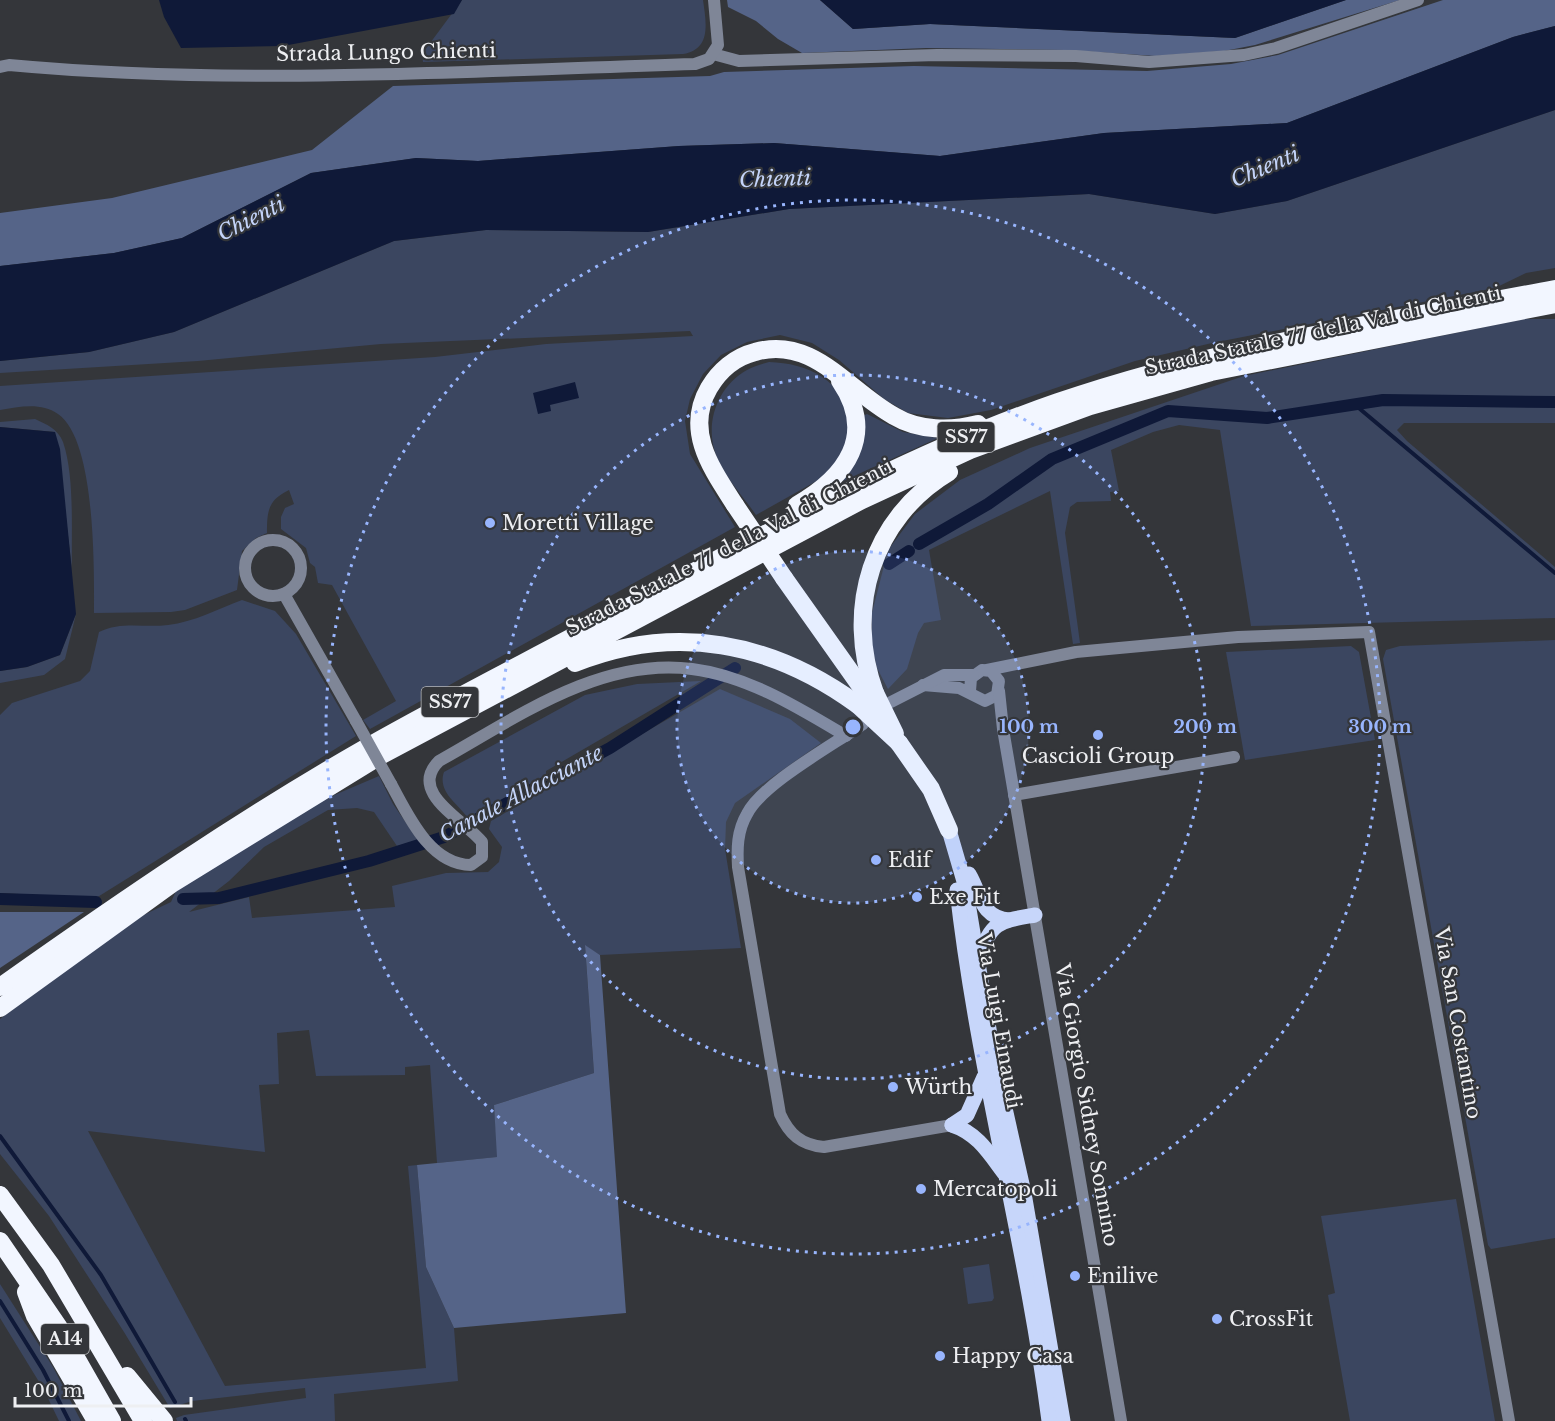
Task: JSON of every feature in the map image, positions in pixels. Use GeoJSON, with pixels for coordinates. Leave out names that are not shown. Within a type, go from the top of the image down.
{"type":"FeatureCollection","features":[{"type":"Feature","properties":{"kind":"highway","name":"Strada Statale 77 della Val di Chienti"},"geometry":{"type":"LineString","coordinates":[[0,987],[109,919],[370,746],[762,535],[909,461],[1031,412],[1183,372],[1284,341],[1555,289]]}},
{"type":"Feature","properties":{"kind":"highway","name":"Strada Statale 77 della Val di Chienti"},"geometry":{"type":"LineString","coordinates":[[166,880],[345,777],[862,500],[970,450],[1183,372],[1287,356],[1555,304]]}},
{"type":"Feature","properties":{"kind":"highway"},"geometry":{"type":"LineString","coordinates":[[949,830],[931,789],[784,578],[708,464],[700,440],[699,422],[702,403],[716,378],[741,357],[773,348],[809,355],[894,416],[928,428],[950,429],[976,424],[1123,374],[1183,372]]}},
{"type":"Feature","properties":{"kind":"highway"},"geometry":{"type":"LineString","coordinates":[[608,618],[634,595],[814,495],[837,476],[851,450],[855,424],[850,398],[833,372]]}},
{"type":"Feature","properties":{"kind":"highway"},"geometry":{"type":"LineString","coordinates":[[867,698],[861,613],[864,588],[877,551],[892,524],[910,502],[930,483],[998,449],[1136,402],[1183,372]]}},
{"type":"Feature","properties":{"kind":"highway"},"geometry":{"type":"LineString","coordinates":[[345,777],[382,765],[567,666],[598,654],[631,646],[698,642],[733,647],[800,668],[830,684],[867,698]]}},
{"type":"Feature","properties":{"kind":"highway","name":"Strada Statale 77 della Val di Chienti"},"geometry":{"type":"LineString","coordinates":[[0,1008],[109,919]]}},
{"type":"Feature","properties":{"kind":"highway","name":"A14"},"geometry":{"type":"LineString","coordinates":[[0,1195],[51,1265],[143,1421]]}},
{"type":"Feature","properties":{"kind":"highway","name":"A14"},"geometry":{"type":"LineString","coordinates":[[0,1241],[58,1326],[112,1421]]}},
{"type":"Feature","properties":{"kind":"highway"},"geometry":{"type":"LineString","coordinates":[[14,1260],[35,1316],[96,1421]]}},
{"type":"Feature","properties":{"kind":"highway"},"geometry":{"type":"LineString","coordinates":[[102,1348],[164,1421]]}},
{"type":"Feature","properties":{"kind":"main road","name":"Via Luigi Einaudi"},"geometry":{"type":"LineString","coordinates":[[949,830],[965,885],[994,1059],[1024,1193],[1063,1421]]}},
{"type":"Feature","properties":{"kind":"main road","name":"Via Luigi Einaudi"},"geometry":{"type":"LineString","coordinates":[[949,830],[985,1076],[1008,1179],[1049,1421]]}},
{"type":"Feature","properties":{"kind":"main road"},"geometry":{"type":"LineString","coordinates":[[956,849],[973,881],[984,909],[996,917],[1009,920]]}},
{"type":"Feature","properties":{"kind":"main road"},"geometry":{"type":"LineString","coordinates":[[978,962],[988,934],[994,926],[1009,920],[1035,915]]}},
{"type":"Feature","properties":{"kind":"main road"},"geometry":{"type":"LineString","coordinates":[[952,1125],[967,1115],[985,1076]]}},
{"type":"Feature","properties":{"kind":"main road"},"geometry":{"type":"LineString","coordinates":[[952,1125],[963,1128],[978,1139],[1008,1179]]}},
{"type":"Feature","properties":{"kind":"street"},"geometry":{"type":"LineString","coordinates":[[714,0],[719,38],[713,54],[739,61],[937,55],[1076,56],[1149,62],[1244,55],[1276,48],[1418,0]]}},
{"type":"Feature","properties":{"kind":"street","name":"Strada Lungo Chienti"},"geometry":{"type":"LineString","coordinates":[[0,67],[9,65],[98,73],[378,74],[695,64],[705,61],[713,54]]}},
{"type":"Feature","properties":{"kind":"street"},"geometry":{"type":"LineString","coordinates":[[280,540],[294,549],[299,556],[302,564],[300,579],[284,594],[276,596],[260,593],[248,580],[246,562],[249,554],[262,542],[280,540]]}},
{"type":"Feature","properties":{"kind":"street"},"geometry":{"type":"LineString","coordinates":[[284,594],[423,837],[436,850],[457,864],[474,864],[482,856],[483,849],[480,839],[454,818],[433,794],[430,784],[432,768],[439,761],[584,683],[636,670],[679,668],[705,671],[782,698],[846,736]]}},
{"type":"Feature","properties":{"kind":"street","name":"Via San Costantino"},"geometry":{"type":"LineString","coordinates":[[1022,662],[1076,652],[1238,637],[1369,632],[1509,1421]]}},
{"type":"Feature","properties":{"kind":"street"},"geometry":{"type":"LineString","coordinates":[[891,702],[923,685],[951,674],[973,675],[1022,662]]}},
{"type":"Feature","properties":{"kind":"street"},"geometry":{"type":"LineString","coordinates":[[980,700],[993,698],[999,686],[1022,662]]}},
{"type":"Feature","properties":{"kind":"street"},"geometry":{"type":"LineString","coordinates":[[987,670],[995,674],[999,686]]}},
{"type":"Feature","properties":{"kind":"street"},"geometry":{"type":"LineString","coordinates":[[923,685],[948,685],[970,691],[969,682],[973,675]]}},
{"type":"Feature","properties":{"kind":"street","name":"Via Giorgio Sidney Sonnino"},"geometry":{"type":"LineString","coordinates":[[999,686],[1003,729],[1121,1421]]}},
{"type":"Feature","properties":{"kind":"street","name":"Via Giorgio Sidney Sonnino"},"geometry":{"type":"LineString","coordinates":[[970,691],[995,714],[1003,729]]}},
{"type":"Feature","properties":{"kind":"street"},"geometry":{"type":"LineString","coordinates":[[863,724],[761,795],[747,812],[740,828],[738,867],[780,1114],[791,1134],[803,1143],[824,1147],[952,1125]]}},
{"type":"Feature","properties":{"kind":"street"},"geometry":{"type":"LineString","coordinates":[[1014,795],[1234,757]]}},
{"type":"Feature","properties":{"kind":"shaded area"},"geometry":{"type":"Polygon","coordinates":[[[462,0],[703,0],[706,25],[703,41],[699,47],[683,54],[423,62],[422,54],[462,0]]]}},
{"type":"Feature","properties":{"kind":"shaded area"},"geometry":{"type":"Polygon","coordinates":[[[727,0],[820,0],[853,29],[930,24],[1235,38],[1346,0],[1400,0],[1255,45],[1224,51],[1156,56],[1065,50],[926,48],[802,53],[778,39],[756,21],[728,7],[727,0]]]}},
{"type":"Feature","properties":{"kind":"shaded area"},"geometry":{"type":"Polygon","coordinates":[[[1443,0],[1555,0],[1555,26],[1513,37],[1287,123],[1104,133],[940,156],[774,143],[679,146],[478,161],[416,158],[311,173],[182,238],[114,253],[0,266],[0,213],[112,198],[312,150],[393,86],[710,76],[724,72],[914,66],[1147,71],[1231,64],[1278,55],[1443,0]]]}},
{"type":"Feature","properties":{"kind":"shaded area"},"geometry":{"type":"Polygon","coordinates":[[[1555,110],[1555,268],[1526,273],[1495,288],[1212,343],[1135,361],[991,410],[948,418],[908,413],[884,399],[839,360],[812,343],[780,335],[747,342],[721,355],[703,374],[690,399],[685,421],[690,454],[735,527],[370,729],[363,720],[396,701],[332,585],[318,583],[315,567],[310,563],[306,548],[281,529],[281,517],[285,508],[294,504],[289,490],[277,498],[270,507],[267,533],[256,538],[242,551],[237,590],[185,610],[94,613],[93,538],[90,507],[80,450],[70,428],[58,414],[44,408],[30,406],[0,410],[0,386],[435,357],[546,344],[693,336],[690,331],[381,344],[198,361],[0,373],[0,361],[89,352],[174,332],[394,241],[486,230],[648,232],[789,209],[1089,194],[1215,214],[1287,201],[1555,110]]]}},
{"type":"Feature","properties":{"kind":"shaded area"},"geometry":{"type":"Polygon","coordinates":[[[1524,319],[1555,319],[1555,423],[1404,423],[1397,430],[1555,567],[1555,618],[1251,626],[1220,430],[1179,425],[1153,432],[1111,450],[1119,491],[1110,492],[1111,501],[1077,502],[1070,507],[1065,533],[1080,643],[1073,644],[1050,491],[929,550],[941,620],[924,623],[918,633],[907,669],[888,689],[877,668],[872,647],[872,613],[888,550],[915,514],[960,480],[1030,448],[1244,376],[1524,319]]]}},
{"type":"Feature","properties":{"kind":"shaded area"},"geometry":{"type":"Polygon","coordinates":[[[769,362],[810,370],[832,385],[841,396],[849,429],[838,469],[756,515],[721,466],[712,440],[712,426],[714,413],[726,388],[747,370],[769,362]]]}},
{"type":"Feature","properties":{"kind":"shaded area"},"geometry":{"type":"Polygon","coordinates":[[[867,414],[903,432],[938,438],[843,481],[852,466],[861,417],[867,414]]]}},
{"type":"Feature","properties":{"kind":"shaded area"},"geometry":{"type":"Polygon","coordinates":[[[35,419],[51,428],[58,434],[67,456],[71,487],[72,568],[55,432],[0,427],[0,422],[35,419]]]}},
{"type":"Feature","properties":{"kind":"shaded area"},"geometry":{"type":"Polygon","coordinates":[[[242,600],[275,611],[296,634],[356,736],[96,898],[0,893],[0,715],[12,703],[80,681],[90,671],[99,632],[124,626],[159,626],[178,623],[242,600]]]}},
{"type":"Feature","properties":{"kind":"shaded area"},"geometry":{"type":"Polygon","coordinates":[[[76,614],[65,659],[44,675],[0,683],[0,671],[27,667],[60,655],[76,614]]]}},
{"type":"Feature","properties":{"kind":"shaded area"},"geometry":{"type":"Polygon","coordinates":[[[1555,640],[1555,1238],[1491,1249],[1488,1245],[1383,659],[1386,650],[1400,646],[1555,640]]]}},
{"type":"Feature","properties":{"kind":"shaded area"},"geometry":{"type":"Polygon","coordinates":[[[1351,646],[1359,652],[1375,740],[1245,760],[1226,652],[1351,646]]]}},
{"type":"Feature","properties":{"kind":"shaded area"},"geometry":{"type":"Polygon","coordinates":[[[701,681],[546,771],[546,775],[468,818],[443,786],[444,772],[585,695],[637,684],[701,681]]]}},
{"type":"Feature","properties":{"kind":"shaded area"},"geometry":{"type":"Polygon","coordinates":[[[720,689],[790,719],[821,743],[735,803],[726,822],[725,849],[741,948],[600,955],[585,946],[594,1073],[494,1105],[498,1157],[437,1163],[430,1065],[405,1067],[405,1075],[316,1076],[309,1030],[277,1033],[279,1084],[259,1085],[265,1152],[88,1131],[225,1386],[426,1368],[408,1166],[417,1165],[426,1267],[454,1328],[458,1381],[334,1394],[335,1421],[177,1421],[176,1418],[184,1415],[306,1398],[305,1388],[192,1401],[170,1408],[49,1216],[0,1154],[0,1019],[135,919],[171,902],[176,891],[318,802],[379,776],[393,804],[418,840],[397,846],[374,812],[357,808],[328,810],[264,847],[229,881],[189,912],[249,897],[252,918],[395,907],[392,886],[446,873],[488,872],[499,862],[502,847],[489,829],[491,821],[720,689]]]}},
{"type":"Feature","properties":{"kind":"shaded area"},"geometry":{"type":"Polygon","coordinates":[[[0,912],[84,912],[0,968],[0,912]]]}},
{"type":"Feature","properties":{"kind":"shaded area"},"geometry":{"type":"Polygon","coordinates":[[[585,945],[600,955],[626,1313],[454,1328],[426,1267],[417,1165],[497,1157],[494,1105],[594,1073],[585,945]]]}},
{"type":"Feature","properties":{"kind":"shaded area"},"geometry":{"type":"Polygon","coordinates":[[[1456,1199],[1495,1421],[1350,1421],[1328,1295],[1335,1293],[1321,1216],[1456,1199]]]}},
{"type":"Feature","properties":{"kind":"shaded area"},"geometry":{"type":"Polygon","coordinates":[[[989,1264],[994,1298],[992,1301],[968,1304],[963,1268],[989,1264]]]}},
{"type":"Feature","properties":{"kind":"shaded area"},"geometry":{"type":"Polygon","coordinates":[[[0,1284],[53,1367],[81,1421],[59,1421],[44,1390],[0,1318],[0,1284]]]}},
{"type":"Feature","properties":{"kind":"water"},"geometry":{"type":"Polygon","coordinates":[[[159,0],[462,0],[454,14],[283,46],[181,48],[164,17],[159,0]]]}},
{"type":"Feature","properties":{"kind":"water"},"geometry":{"type":"Polygon","coordinates":[[[820,0],[1346,0],[1235,38],[930,24],[853,29],[820,0]]]}},
{"type":"Feature","properties":{"kind":"water","name":"Chienti"},"geometry":{"type":"Polygon","coordinates":[[[1555,26],[1555,110],[1287,201],[1215,214],[1089,194],[789,209],[648,232],[486,230],[394,241],[174,332],[89,352],[0,361],[0,266],[114,253],[182,238],[311,173],[416,158],[478,161],[679,146],[774,143],[940,156],[1104,133],[1287,123],[1513,37],[1555,26]]]}},
{"type":"Feature","properties":{"kind":"water"},"geometry":{"type":"Polygon","coordinates":[[[575,382],[579,398],[550,405],[551,411],[538,414],[533,393],[575,382]]]}},
{"type":"Feature","properties":{"kind":"water"},"geometry":{"type":"Polygon","coordinates":[[[0,427],[55,432],[60,449],[76,614],[60,655],[27,667],[0,671],[0,427]]]}},
{"type":"Feature","properties":{"kind":"waterway","name":"Canale Allacciante"},"geometry":{"type":"LineString","coordinates":[[919,544],[988,504],[1052,459],[1168,411],[1267,418],[1383,400],[1555,402]]}},
{"type":"Feature","properties":{"kind":"waterway"},"geometry":{"type":"LineString","coordinates":[[1354,404],[1555,573]]}},
{"type":"Feature","properties":{"kind":"waterway","name":"Canale Allacciante"},"geometry":{"type":"LineString","coordinates":[[889,564],[909,551]]}},
{"type":"Feature","properties":{"kind":"waterway","name":"Canale Allacciante"},"geometry":{"type":"LineString","coordinates":[[183,899],[219,898],[369,861],[444,837],[610,748],[735,668]]}},
{"type":"Feature","properties":{"kind":"waterway","name":"Canale Allacciante"},"geometry":{"type":"LineString","coordinates":[[0,899],[96,902]]}},
{"type":"Feature","properties":{"kind":"waterway"},"geometry":{"type":"LineString","coordinates":[[0,1136],[101,1275],[175,1402]]}},
{"type":"Feature","properties":{"kind":"waterway"},"geometry":{"type":"LineString","coordinates":[[0,1301],[43,1370],[69,1421]]}},
{"type":"Feature","properties":{"kind":"place","name":"Moretti Village"},"geometry":{"type":"Point","coordinates":[490,523]}},
{"type":"Feature","properties":{"kind":"place","name":"Cascioli Group"},"geometry":{"type":"Point","coordinates":[1098,735]}},
{"type":"Feature","properties":{"kind":"place","name":"Edif"},"geometry":{"type":"Point","coordinates":[876,860]}},
{"type":"Feature","properties":{"kind":"place","name":"Exe Fit"},"geometry":{"type":"Point","coordinates":[917,897]}},
{"type":"Feature","properties":{"kind":"place","name":"Würth"},"geometry":{"type":"Point","coordinates":[893,1087]}},
{"type":"Feature","properties":{"kind":"place","name":"Mercatopoli"},"geometry":{"type":"Point","coordinates":[921,1189]}},
{"type":"Feature","properties":{"kind":"place","name":"Enilive"},"geometry":{"type":"Point","coordinates":[1075,1276]}},
{"type":"Feature","properties":{"kind":"place","name":"CrossFit"},"geometry":{"type":"Point","coordinates":[1217,1319]}},
{"type":"Feature","properties":{"kind":"place","name":"Happy Casa"},"geometry":{"type":"Point","coordinates":[940,1356]}}]}
